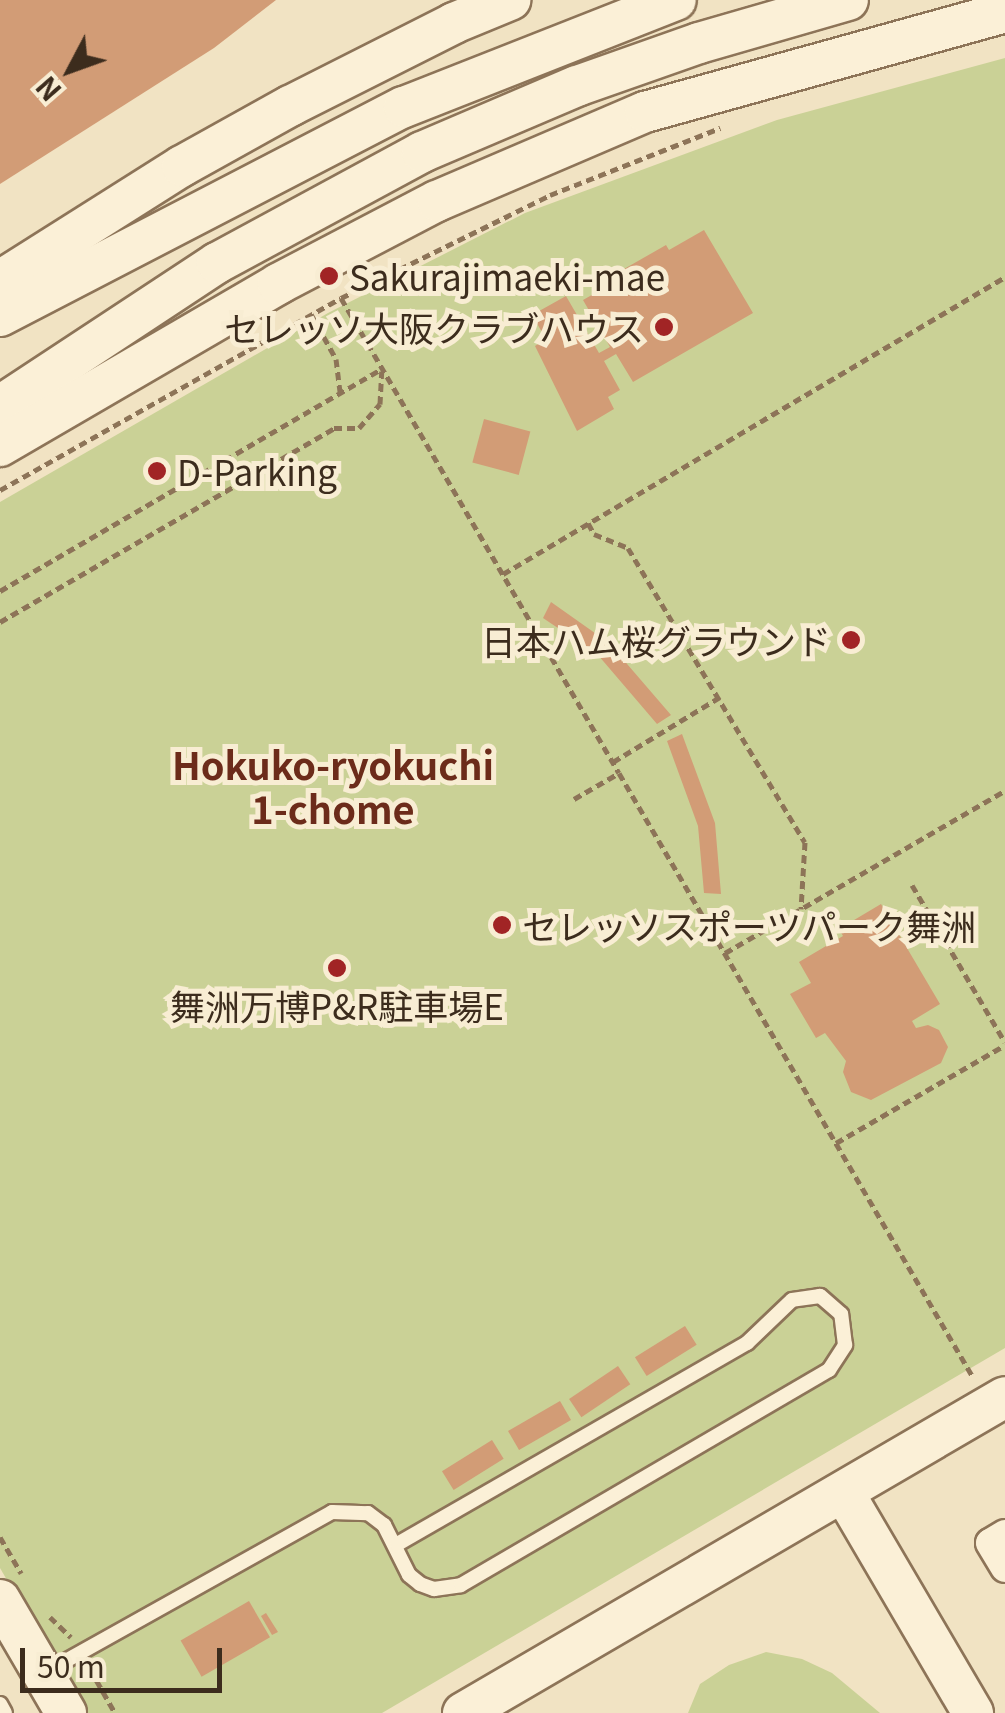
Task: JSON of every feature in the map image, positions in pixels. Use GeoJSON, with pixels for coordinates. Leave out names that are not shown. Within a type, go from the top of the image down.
{"type":"FeatureCollection","features":[{"type":"Feature","properties":{"kind":"street"},"geometry":{"type":"LineString","coordinates":[[0,281],[182,166],[447,12],[510,0]]}},
{"type":"Feature","properties":{"kind":"street"},"geometry":{"type":"LineString","coordinates":[[0,316],[404,106],[676,0]]}},
{"type":"Feature","properties":{"kind":"street"},"geometry":{"type":"LineString","coordinates":[[0,406],[270,232],[422,152],[577,86],[699,43],[848,0]]}},
{"type":"Feature","properties":{"kind":"street"},"geometry":{"type":"LineString","coordinates":[[0,446],[278,284],[438,201],[645,112],[1005,12]]}},
{"type":"Feature","properties":{"kind":"street"},"geometry":{"type":"LineString","coordinates":[[463,1713],[997,1401]]}},
{"type":"Feature","properties":{"kind":"street"},"geometry":{"type":"LineString","coordinates":[[844,1493],[973,1713]]}},
{"type":"Feature","properties":{"kind":"street"},"geometry":{"type":"LineString","coordinates":[[1005,1534],[990,1543],[1005,1568]]}},
{"type":"Feature","properties":{"kind":"street"},"geometry":{"type":"LineString","coordinates":[[0,1600],[66,1713]]}},
{"type":"Feature","properties":{"kind":"lane"},"geometry":{"type":"LineString","coordinates":[[43,1673],[332,1512],[368,1513],[397,1544],[409,1576],[420,1584],[434,1588],[460,1584],[829,1370],[845,1344],[840,1314],[820,1296],[792,1300],[746,1343],[397,1544]]}},
{"type":"Feature","properties":{"kind":"lane"},"geometry":{"type":"LineString","coordinates":[[0,1704],[5,1713]]}},
{"type":"Feature","properties":{"kind":"path"},"geometry":{"type":"LineString","coordinates":[[0,490],[341,298],[550,195],[726,126]]}},
{"type":"Feature","properties":{"kind":"path"},"geometry":{"type":"LineString","coordinates":[[503,574],[1005,277]]}},
{"type":"Feature","properties":{"kind":"path"},"geometry":{"type":"LineString","coordinates":[[341,298],[836,1143],[997,1401]]}},
{"type":"Feature","properties":{"kind":"path"},"geometry":{"type":"LineString","coordinates":[[311,314],[336,358],[340,392]]}},
{"type":"Feature","properties":{"kind":"path"},"geometry":{"type":"LineString","coordinates":[[0,591],[382,368]]}},
{"type":"Feature","properties":{"kind":"path"},"geometry":{"type":"LineString","coordinates":[[0,622],[334,428],[359,428],[380,404],[382,368]]}},
{"type":"Feature","properties":{"kind":"path"},"geometry":{"type":"LineString","coordinates":[[588,523],[594,534],[628,548],[805,842],[802,909]]}},
{"type":"Feature","properties":{"kind":"path"},"geometry":{"type":"LineString","coordinates":[[613,762],[720,697]]}},
{"type":"Feature","properties":{"kind":"path"},"geometry":{"type":"LineString","coordinates":[[574,799],[619,773]]}},
{"type":"Feature","properties":{"kind":"path"},"geometry":{"type":"LineString","coordinates":[[725,953],[1005,791]]}},
{"type":"Feature","properties":{"kind":"path"},"geometry":{"type":"LineString","coordinates":[[836,1143],[1005,1044],[912,885]]}},
{"type":"Feature","properties":{"kind":"path"},"geometry":{"type":"LineString","coordinates":[[90,1670],[116,1713]]}},
{"type":"Feature","properties":{"kind":"green space","name":"セレッソスポーツパーク舞洲"},"geometry":{"type":"Polygon","coordinates":[[[1005,58],[1005,1348],[382,1713],[84,1713],[0,1568],[0,502],[328,313],[525,213],[777,120],[1005,58]]]}},
{"type":"Feature","properties":{"kind":"green space"},"geometry":{"type":"Polygon","coordinates":[[[766,1652],[802,1659],[832,1673],[880,1713],[688,1713],[700,1684],[729,1665],[766,1652]]]}},
{"type":"Feature","properties":{"kind":"building"},"geometry":{"type":"Polygon","coordinates":[[[0,0],[276,0],[214,48],[0,184],[0,0]]]}},
{"type":"Feature","properties":{"kind":"building","name":"セレッソ大阪クラブハウス"},"geometry":{"type":"Polygon","coordinates":[[[704,230],[753,313],[633,382],[616,354],[604,361],[620,390],[608,397],[614,409],[577,431],[535,346],[546,339],[532,315],[566,296],[599,353],[610,347],[583,300],[613,283],[610,277],[666,245],[669,250],[704,230]]]}},
{"type":"Feature","properties":{"kind":"building"},"geometry":{"type":"Polygon","coordinates":[[[484,419],[530,431],[519,475],[472,462],[484,419]]]}},
{"type":"Feature","properties":{"kind":"building"},"geometry":{"type":"Polygon","coordinates":[[[551,602],[609,643],[671,715],[657,724],[598,655],[543,618],[551,602]]]}},
{"type":"Feature","properties":{"kind":"building"},"geometry":{"type":"Polygon","coordinates":[[[682,734],[715,823],[721,894],[704,893],[698,826],[667,741],[682,734]]]}},
{"type":"Feature","properties":{"kind":"building"},"geometry":{"type":"Polygon","coordinates":[[[881,904],[940,1004],[912,1021],[916,1028],[928,1025],[939,1030],[948,1047],[941,1063],[871,1100],[851,1092],[843,1072],[846,1061],[825,1033],[816,1038],[790,994],[811,983],[799,962],[843,936],[839,929],[881,904]]]}},
{"type":"Feature","properties":{"kind":"building"},"geometry":{"type":"Polygon","coordinates":[[[685,1326],[697,1345],[647,1376],[635,1357],[685,1326]]]}},
{"type":"Feature","properties":{"kind":"building"},"geometry":{"type":"Polygon","coordinates":[[[618,1366],[630,1384],[581,1417],[569,1399],[618,1366]]]}},
{"type":"Feature","properties":{"kind":"building"},"geometry":{"type":"Polygon","coordinates":[[[560,1401],[571,1420],[519,1450],[508,1431],[560,1401]]]}},
{"type":"Feature","properties":{"kind":"building"},"geometry":{"type":"Polygon","coordinates":[[[492,1440],[504,1459],[454,1490],[442,1471],[492,1440]]]}},
{"type":"Feature","properties":{"kind":"building"},"geometry":{"type":"Polygon","coordinates":[[[249,1601],[270,1637],[202,1677],[181,1640],[249,1601]]]}},
{"type":"Feature","properties":{"kind":"building"},"geometry":{"type":"Polygon","coordinates":[[[266,1613],[278,1632],[272,1635],[261,1616],[266,1613]]]}},
{"type":"Feature","properties":{"kind":"place","name":"Sakurajimaeki-mae"},"geometry":{"type":"Point","coordinates":[329,276]}},
{"type":"Feature","properties":{"kind":"place","name":"セレッソ大阪クラブハウス"},"geometry":{"type":"Point","coordinates":[664,327]}},
{"type":"Feature","properties":{"kind":"place","name":"D-Parking"},"geometry":{"type":"Point","coordinates":[157,471]}},
{"type":"Feature","properties":{"kind":"place","name":"日本ハム桜グラウンド"},"geometry":{"type":"Point","coordinates":[851,640]}},
{"type":"Feature","properties":{"kind":"place","name":"セレッソスポーツパーク舞洲"},"geometry":{"type":"Point","coordinates":[502,925]}},
{"type":"Feature","properties":{"kind":"place","name":"舞洲万博P&R駐車場E"},"geometry":{"type":"Point","coordinates":[337,968]}},
{"type":"Feature","properties":{"kind":"district","name":"Hokuko-ryokuchi 1-chome"},"geometry":{"type":"Point","coordinates":[333,786]}}]}
